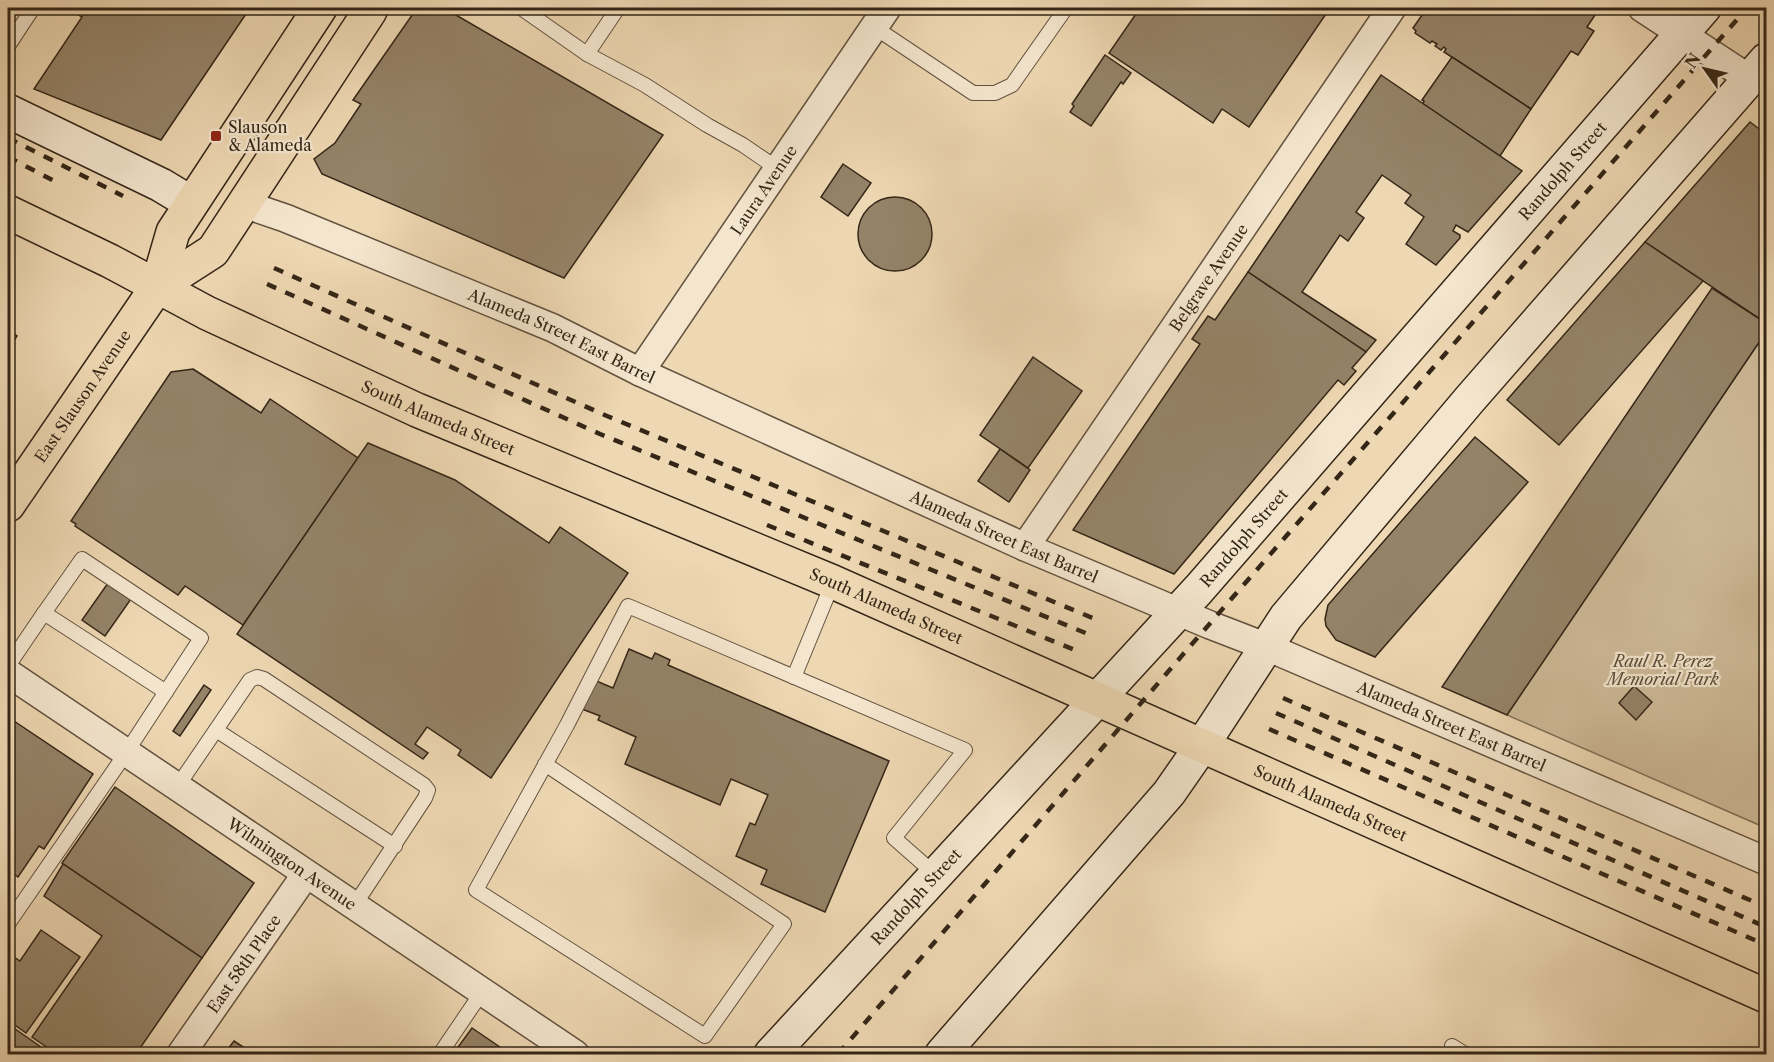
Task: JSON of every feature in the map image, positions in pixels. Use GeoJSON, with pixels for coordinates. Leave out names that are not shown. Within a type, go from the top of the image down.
{"type":"FeatureCollection","features":[{"type":"Feature","properties":{"kind":"main road","name":"East Slauson Avenue"},"geometry":{"type":"LineString","coordinates":[[8,505],[157,286],[172,232],[320,8]]}},
{"type":"Feature","properties":{"kind":"main road","name":"East Slauson Avenue"},"geometry":{"type":"LineString","coordinates":[[157,286],[213,250],[370,8]]}},
{"type":"Feature","properties":{"kind":"main road","name":"South Alameda Street"},"geometry":{"type":"LineString","coordinates":[[8,212],[110,261],[207,313],[417,410],[833,582],[1767,996]]}},
{"type":"Feature","properties":{"kind":"street","name":"Belgrave Avenue"},"geometry":{"type":"LineString","coordinates":[[1024,547],[1392,8]]}},
{"type":"Feature","properties":{"kind":"street"},"geometry":{"type":"LineString","coordinates":[[942,1054],[1168,793],[1202,747],[1286,617],[1462,408],[1758,69],[1681,33],[1642,8]]}},
{"type":"Feature","properties":{"kind":"street","name":"Randolph Street"},"geometry":{"type":"LineString","coordinates":[[771,1054],[1179,611],[1704,8]]}},
{"type":"Feature","properties":{"kind":"street","name":"Laura Avenue"},"geometry":{"type":"LineString","coordinates":[[640,372],[881,17]]}},
{"type":"Feature","properties":{"kind":"street"},"geometry":{"type":"LineString","coordinates":[[8,111],[161,185],[191,203]]}},
{"type":"Feature","properties":{"kind":"street","name":"Alameda Street East Barrel"},"geometry":{"type":"LineString","coordinates":[[244,204],[285,218],[553,328],[640,372],[1024,547],[1267,647],[1767,861]]}},
{"type":"Feature","properties":{"kind":"street","name":"Wilmington Avenue"},"geometry":{"type":"LineString","coordinates":[[8,673],[574,1054]]}},
{"type":"Feature","properties":{"kind":"street","name":"East 58th Place"},"geometry":{"type":"LineString","coordinates":[[181,1054],[306,874]]}},
{"type":"Feature","properties":{"kind":"lane"},"geometry":{"type":"LineString","coordinates":[[8,46],[33,8]]}},
{"type":"Feature","properties":{"kind":"lane"},"geometry":{"type":"LineString","coordinates":[[521,8],[587,54],[645,85],[778,169]]}},
{"type":"Feature","properties":{"kind":"lane"},"geometry":{"type":"LineString","coordinates":[[587,54],[618,8]]}},
{"type":"Feature","properties":{"kind":"lane"},"geometry":{"type":"LineString","coordinates":[[881,17],[974,93],[995,93],[1012,85],[1066,8]]}},
{"type":"Feature","properties":{"kind":"lane"},"geometry":{"type":"LineString","coordinates":[[8,666],[82,559],[201,638],[126,753],[8,924]]}},
{"type":"Feature","properties":{"kind":"lane"},"geometry":{"type":"LineString","coordinates":[[794,677],[833,582]]}},
{"type":"Feature","properties":{"kind":"lane"},"geometry":{"type":"LineString","coordinates":[[545,764],[784,924],[705,1036],[476,890],[628,606],[965,750],[894,838],[936,875]]}},
{"type":"Feature","properties":{"kind":"lane"},"geometry":{"type":"LineString","coordinates":[[44,613],[166,692]]}},
{"type":"Feature","properties":{"kind":"lane"},"geometry":{"type":"LineString","coordinates":[[177,787],[250,680],[257,677],[264,679],[424,785],[428,790],[425,798],[354,906]]}},
{"type":"Feature","properties":{"kind":"lane"},"geometry":{"type":"LineString","coordinates":[[216,730],[394,846]]}},
{"type":"Feature","properties":{"kind":"lane"},"geometry":{"type":"LineString","coordinates":[[440,1054],[482,992]]}},
{"type":"Feature","properties":{"kind":"lane"},"geometry":{"type":"LineString","coordinates":[[1452,1046],[1465,1054]]}},
{"type":"Feature","properties":{"kind":"green space","name":"Raul R. Perez Memorial Park"},"geometry":{"type":"Polygon","coordinates":[[[1766,332],[1766,828],[1507,715],[1766,332]]]}},
{"type":"Feature","properties":{"kind":"building"},"geometry":{"type":"Polygon","coordinates":[[[73,8],[250,8],[161,140],[34,89],[82,17],[71,10],[73,8]]]}},
{"type":"Feature","properties":{"kind":"building"},"geometry":{"type":"Polygon","coordinates":[[[417,8],[444,8],[663,135],[564,278],[322,174],[314,159],[335,143],[361,104],[353,100],[417,8]]]}},
{"type":"Feature","properties":{"kind":"building"},"geometry":{"type":"Polygon","coordinates":[[[1140,8],[1330,8],[1249,127],[1222,109],[1213,123],[1109,53],[1140,8]]]}},
{"type":"Feature","properties":{"kind":"building"},"geometry":{"type":"Polygon","coordinates":[[[1427,8],[1590,8],[1597,12],[1587,27],[1594,31],[1578,55],[1571,51],[1531,109],[1444,52],[1446,49],[1444,47],[1441,50],[1435,46],[1437,44],[1432,41],[1430,43],[1415,33],[1413,28],[1427,8]]]}},
{"type":"Feature","properties":{"kind":"building"},"geometry":{"type":"Polygon","coordinates":[[[1105,55],[1131,73],[1123,84],[1121,82],[1091,126],[1070,112],[1074,106],[1072,104],[1105,55]]]}},
{"type":"Feature","properties":{"kind":"building"},"geometry":{"type":"Polygon","coordinates":[[[1452,57],[1531,109],[1500,156],[1423,104],[1422,100],[1452,57]]]}},
{"type":"Feature","properties":{"kind":"building"},"geometry":{"type":"Polygon","coordinates":[[[1381,75],[1522,171],[1468,232],[1456,225],[1453,231],[1460,235],[1460,238],[1436,265],[1406,244],[1424,217],[1405,203],[1411,195],[1382,175],[1356,212],[1364,218],[1348,241],[1340,235],[1302,292],[1376,340],[1366,352],[1248,272],[1381,75]]]}},
{"type":"Feature","properties":{"kind":"building"},"geometry":{"type":"Polygon","coordinates":[[[1750,122],[1766,134],[1766,323],[1645,242],[1750,122]]]}},
{"type":"Feature","properties":{"kind":"building"},"geometry":{"type":"Polygon","coordinates":[[[843,164],[871,183],[848,216],[821,197],[843,164]]]}},
{"type":"Feature","properties":{"kind":"building"},"geometry":{"type":"Polygon","coordinates":[[[895,197],[909,200],[921,208],[929,220],[932,234],[929,248],[921,260],[909,268],[895,271],[881,268],[869,260],[861,248],[858,234],[861,220],[869,208],[881,200],[895,197]]]}},
{"type":"Feature","properties":{"kind":"building"},"geometry":{"type":"Polygon","coordinates":[[[1645,242],[1703,281],[1559,445],[1507,400],[1645,242]]]}},
{"type":"Feature","properties":{"kind":"building"},"geometry":{"type":"Polygon","coordinates":[[[1248,272],[1366,352],[1352,368],[1356,371],[1344,385],[1338,380],[1174,574],[1073,530],[1200,344],[1192,339],[1208,316],[1215,320],[1248,272]]]}},
{"type":"Feature","properties":{"kind":"building"},"geometry":{"type":"Polygon","coordinates":[[[1712,288],[1766,323],[1766,332],[1507,715],[1442,687],[1712,288]]]}},
{"type":"Feature","properties":{"kind":"building"},"geometry":{"type":"Polygon","coordinates":[[[8,329],[17,336],[8,350],[8,329]]]}},
{"type":"Feature","properties":{"kind":"building"},"geometry":{"type":"Polygon","coordinates":[[[1033,357],[1082,391],[1028,468],[980,435],[1033,357]]]}},
{"type":"Feature","properties":{"kind":"building"},"geometry":{"type":"Polygon","coordinates":[[[193,369],[261,413],[270,399],[358,458],[243,625],[185,586],[178,595],[75,526],[76,524],[71,521],[171,372],[193,369]]]}},
{"type":"Feature","properties":{"kind":"building"},"geometry":{"type":"Polygon","coordinates":[[[1475,437],[1528,482],[1375,657],[1336,640],[1326,626],[1328,605],[1475,437]]]}},
{"type":"Feature","properties":{"kind":"building"},"geometry":{"type":"Polygon","coordinates":[[[368,443],[455,480],[549,543],[560,527],[628,573],[491,778],[458,755],[461,750],[427,727],[415,744],[428,753],[423,759],[237,634],[368,443]]]}},
{"type":"Feature","properties":{"kind":"building"},"geometry":{"type":"Polygon","coordinates":[[[1000,449],[1030,470],[1009,502],[978,481],[1000,449]]]}},
{"type":"Feature","properties":{"kind":"building"},"geometry":{"type":"Polygon","coordinates":[[[108,583],[131,599],[105,636],[82,620],[108,583]]]}},
{"type":"Feature","properties":{"kind":"building"},"geometry":{"type":"Polygon","coordinates":[[[629,649],[652,659],[655,653],[670,660],[668,665],[889,761],[825,912],[761,884],[767,870],[736,856],[750,823],[755,825],[768,795],[731,779],[720,805],[625,764],[636,737],[598,720],[600,716],[582,709],[594,680],[613,688],[629,649]]]}},
{"type":"Feature","properties":{"kind":"building"},"geometry":{"type":"Polygon","coordinates":[[[204,685],[211,690],[180,736],[173,731],[204,685]]]}},
{"type":"Feature","properties":{"kind":"building"},"geometry":{"type":"Polygon","coordinates":[[[1634,686],[1652,702],[1636,720],[1619,703],[1634,686]]]}},
{"type":"Feature","properties":{"kind":"building"},"geometry":{"type":"Polygon","coordinates":[[[8,717],[93,774],[44,849],[39,846],[18,877],[8,870],[8,717]]]}},
{"type":"Feature","properties":{"kind":"building"},"geometry":{"type":"Polygon","coordinates":[[[115,787],[254,883],[202,958],[62,863],[115,787]]]}},
{"type":"Feature","properties":{"kind":"building"},"geometry":{"type":"Polygon","coordinates":[[[63,864],[202,958],[136,1054],[57,1054],[32,1037],[102,936],[44,896],[63,864]]]}},
{"type":"Feature","properties":{"kind":"building"},"geometry":{"type":"Polygon","coordinates":[[[41,930],[80,957],[26,1033],[8,1020],[8,953],[20,961],[41,930]]]}},
{"type":"Feature","properties":{"kind":"building"},"geometry":{"type":"Polygon","coordinates":[[[8,1024],[51,1054],[8,1054],[8,1024]]]}},
{"type":"Feature","properties":{"kind":"building"},"geometry":{"type":"Polygon","coordinates":[[[472,1028],[510,1054],[453,1054],[472,1028]]]}},
{"type":"Feature","properties":{"kind":"building"},"geometry":{"type":"Polygon","coordinates":[[[234,1041],[254,1054],[224,1054],[234,1041]]]}},
{"type":"Feature","properties":{"kind":"railway"},"geometry":{"type":"LineString","coordinates":[[838,1054],[1747,8]]}},
{"type":"Feature","properties":{"kind":"railway"},"geometry":{"type":"LineString","coordinates":[[8,138],[123,196]]}},
{"type":"Feature","properties":{"kind":"railway"},"geometry":{"type":"LineString","coordinates":[[8,157],[60,184]]}},
{"type":"Feature","properties":{"kind":"railway"},"geometry":{"type":"LineString","coordinates":[[274,268],[607,416],[1095,619]]}},
{"type":"Feature","properties":{"kind":"railway"},"geometry":{"type":"LineString","coordinates":[[267,284],[600,434],[1088,634]]}},
{"type":"Feature","properties":{"kind":"railway"},"geometry":{"type":"LineString","coordinates":[[767,525],[1080,652]]}},
{"type":"Feature","properties":{"kind":"railway"},"geometry":{"type":"LineString","coordinates":[[1283,698],[1766,907]]}},
{"type":"Feature","properties":{"kind":"railway"},"geometry":{"type":"LineString","coordinates":[[1276,713],[1766,927]]}},
{"type":"Feature","properties":{"kind":"railway"},"geometry":{"type":"LineString","coordinates":[[1269,729],[1766,945]]}},
{"type":"Feature","properties":{"kind":"place","name":"Slauson & Alameda"},"geometry":{"type":"Point","coordinates":[216,136]}}]}
